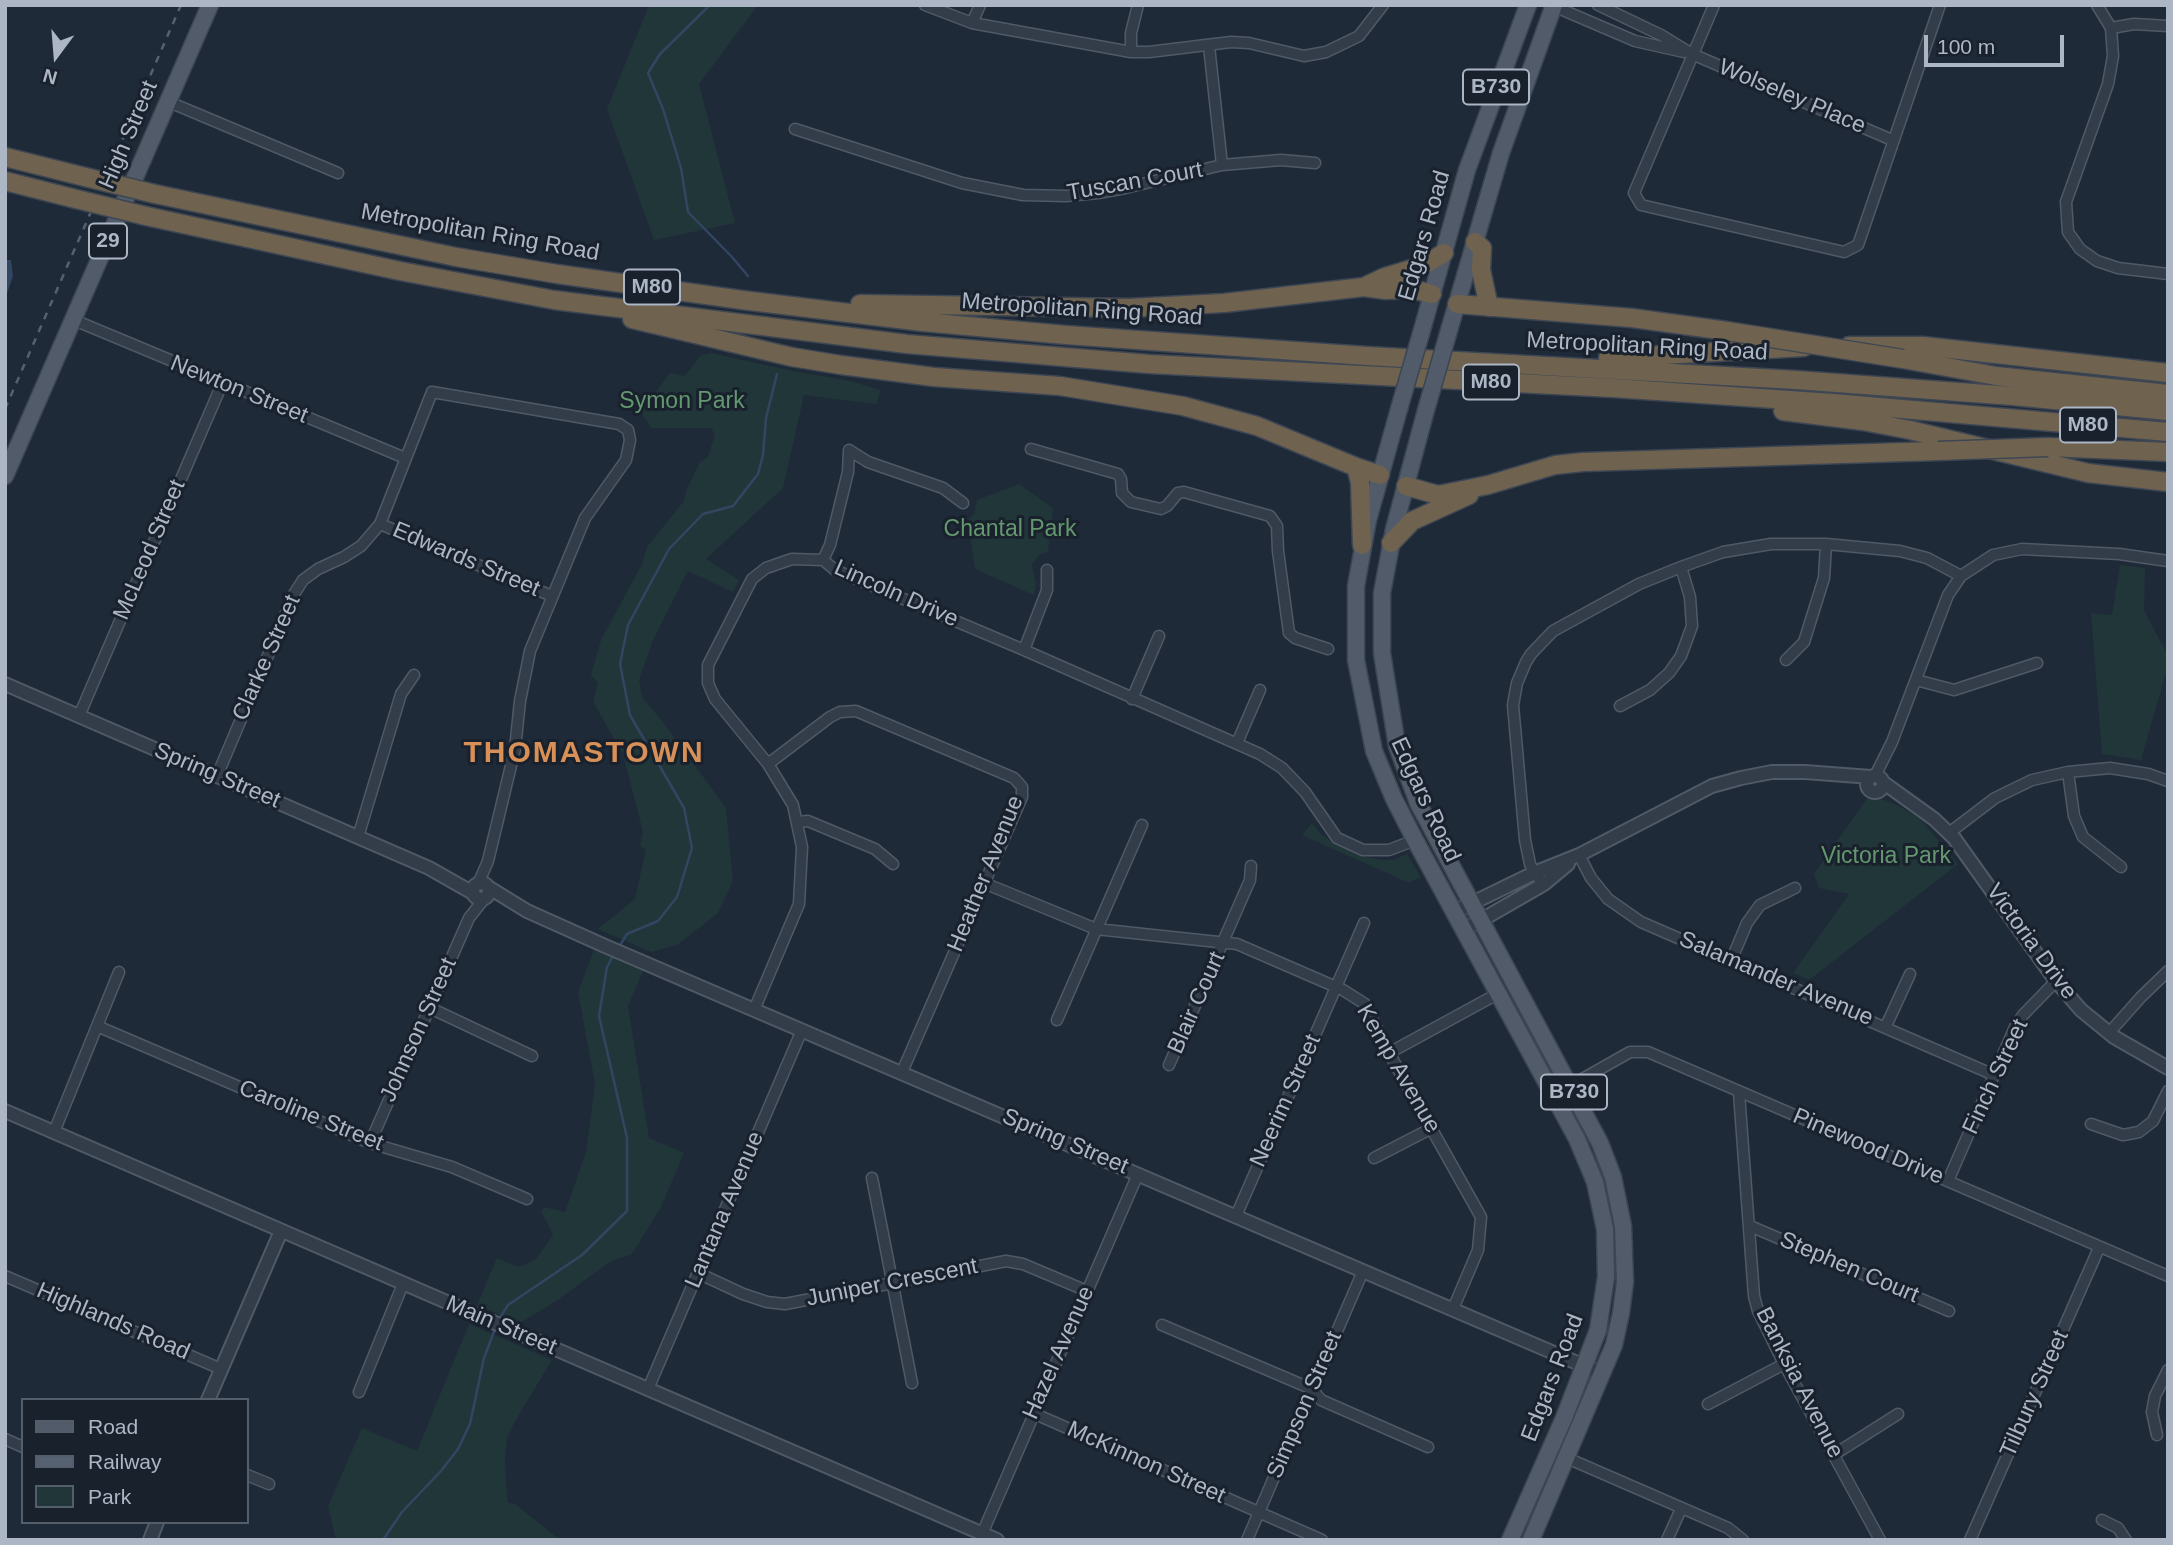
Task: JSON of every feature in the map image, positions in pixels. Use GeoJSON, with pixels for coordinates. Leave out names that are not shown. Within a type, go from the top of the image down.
{"type":"FeatureCollection","features":[{"type":"Feature","properties":{"kind":"highway","name":"Metropolitan Ring Road"},"geometry":{"type":"LineString","coordinates":[[5,157],[155,194],[456,257],[742,300],[998,329],[1497,363],[1796,380],[2168,411]]}},
{"type":"Feature","properties":{"kind":"highway","name":"Metropolitan Ring Road"},"geometry":{"type":"LineString","coordinates":[[5,181],[146,216],[400,271],[554,300],[866,339],[1062,358],[1613,388],[1846,404],[2168,432]]}},
{"type":"Feature","properties":{"kind":"highway"},"geometry":{"type":"LineString","coordinates":[[1475,242],[1482,248],[1482,278],[1489,307]]}},
{"type":"Feature","properties":{"kind":"highway"},"geometry":{"type":"LineString","coordinates":[[1364,287],[1385,277],[1424,265],[1444,253]]}},
{"type":"Feature","properties":{"kind":"highway"},"geometry":{"type":"LineString","coordinates":[[742,300],[1129,308],[1224,303],[1364,287],[1412,289],[1432,294]]}},
{"type":"Feature","properties":{"kind":"highway"},"geometry":{"type":"LineString","coordinates":[[554,300],[817,361],[934,377],[1060,386],[1183,406],[1257,426],[1380,475]]}},
{"type":"Feature","properties":{"kind":"highway"},"geometry":{"type":"LineString","coordinates":[[1457,304],[1632,318],[1903,359],[1996,376],[2168,394]]}},
{"type":"Feature","properties":{"kind":"highway"},"geometry":{"type":"LineString","coordinates":[[1497,363],[1891,345],[2168,373]]}},
{"type":"Feature","properties":{"kind":"highway"},"geometry":{"type":"LineString","coordinates":[[1903,359],[2168,384]]}},
{"type":"Feature","properties":{"kind":"highway"},"geometry":{"type":"LineString","coordinates":[[1613,388],[1863,421],[2088,473],[2168,482]]}},
{"type":"Feature","properties":{"kind":"highway"},"geometry":{"type":"LineString","coordinates":[[1406,486],[1438,495],[1488,485],[1555,465],[1583,462],[2048,447],[2168,452]]}},
{"type":"Feature","properties":{"kind":"highway"},"geometry":{"type":"LineString","coordinates":[[1356,467],[1360,482],[1362,545]]}},
{"type":"Feature","properties":{"kind":"highway"},"geometry":{"type":"LineString","coordinates":[[1391,543],[1412,521],[1488,485]]}},
{"type":"Feature","properties":{"kind":"main road","name":"High Street"},"geometry":{"type":"LineString","coordinates":[[5,476],[210,5]]}},
{"type":"Feature","properties":{"kind":"main road","name":"Edgars Road"},"geometry":{"type":"LineString","coordinates":[[1510,1540],[1586,1366],[1598,1330],[1605,1293],[1607,1256],[1601,1208],[1595,1182],[1577,1139],[1415,840],[1374,751],[1354,642],[1356,586],[1362,545],[1380,475],[1486,115],[1528,5]]}},
{"type":"Feature","properties":{"kind":"main road","name":"Edgars Road"},"geometry":{"type":"LineString","coordinates":[[1531,1540],[1603,1374],[1618,1329],[1624,1296],[1626,1261],[1623,1226],[1618,1196],[1607,1160],[1418,803],[1397,747],[1385,683],[1381,631],[1384,583],[1391,543],[1426,410],[1502,153],[1553,6]]}},
{"type":"Feature","properties":{"kind":"main road"},"geometry":{"type":"LineString","coordinates":[[1432,294],[1457,304]]}},
{"type":"Feature","properties":{"kind":"main road"},"geometry":{"type":"LineString","coordinates":[[1380,475],[1406,486]]}},
{"type":"Feature","properties":{"kind":"street"},"geometry":{"type":"LineString","coordinates":[[925,5],[972,23],[1130,52],[1231,42],[1249,43],[1304,56],[1326,52],[1359,36],[1382,5]]}},
{"type":"Feature","properties":{"kind":"street"},"geometry":{"type":"LineString","coordinates":[[972,23],[980,5]]}},
{"type":"Feature","properties":{"kind":"street"},"geometry":{"type":"LineString","coordinates":[[1130,52],[1131,33],[1138,5]]}},
{"type":"Feature","properties":{"kind":"street","name":"Wolseley Place"},"geometry":{"type":"LineString","coordinates":[[1598,5],[1661,35],[1692,54],[1892,140]]}},
{"type":"Feature","properties":{"kind":"street"},"geometry":{"type":"LineString","coordinates":[[1714,5],[1634,193],[1641,205],[1844,252],[1857,244],[1940,5]]}},
{"type":"Feature","properties":{"kind":"street"},"geometry":{"type":"LineString","coordinates":[[2097,5],[2111,28],[2113,56],[2108,85],[2066,202],[2068,232],[2080,249],[2097,261],[2118,268],[2168,274]]}},
{"type":"Feature","properties":{"kind":"street","name":"Wolseley Place"},"geometry":{"type":"LineString","coordinates":[[1553,6],[1635,41],[1692,54]]}},
{"type":"Feature","properties":{"kind":"street"},"geometry":{"type":"LineString","coordinates":[[2111,28],[2134,24],[2168,26]]}},
{"type":"Feature","properties":{"kind":"street"},"geometry":{"type":"LineString","coordinates":[[1209,46],[1222,165]]}},
{"type":"Feature","properties":{"kind":"street"},"geometry":{"type":"LineString","coordinates":[[169,102],[338,173]]}},
{"type":"Feature","properties":{"kind":"street","name":"Tuscan Court"},"geometry":{"type":"LineString","coordinates":[[795,130],[962,183],[1023,195],[1066,196],[1125,188],[1222,165],[1281,160],[1315,163]]}},
{"type":"Feature","properties":{"kind":"street","name":"Newton Street"},"geometry":{"type":"LineString","coordinates":[[74,320],[222,384],[405,458]]}},
{"type":"Feature","properties":{"kind":"street","name":"McLeod Street"},"geometry":{"type":"LineString","coordinates":[[79,716],[222,384]]}},
{"type":"Feature","properties":{"kind":"street","name":"Clarke Street"},"geometry":{"type":"LineString","coordinates":[[217,776],[294,593],[303,580],[318,569],[345,557],[361,546],[380,524],[432,392],[619,424],[628,430],[630,440],[625,460],[585,518]]}},
{"type":"Feature","properties":{"kind":"street"},"geometry":{"type":"LineString","coordinates":[[1031,449],[1118,474],[1123,496],[1131,502],[1161,509],[1178,493],[1184,492],[1270,516],[1277,526],[1288,630],[1295,638],[1328,649]]}},
{"type":"Feature","properties":{"kind":"street"},"geometry":{"type":"LineString","coordinates":[[823,560],[830,545],[848,472],[849,450],[868,462],[943,488],[963,503]]}},
{"type":"Feature","properties":{"kind":"street","name":"Johnson Street"},"geometry":{"type":"LineString","coordinates":[[370,1143],[481,891],[515,749],[520,701],[530,650],[585,518]]}},
{"type":"Feature","properties":{"kind":"street","name":"Edwards Street"},"geometry":{"type":"LineString","coordinates":[[380,524],[552,596]]}},
{"type":"Feature","properties":{"kind":"street"},"geometry":{"type":"LineString","coordinates":[[1544,884],[1527,847],[1513,717],[1514,693],[1526,662],[1553,631],[1639,584],[1681,567],[1723,552],[1771,544],[1826,544],[1900,551],[1927,558],[1958,579]]}},
{"type":"Feature","properties":{"kind":"street"},"geometry":{"type":"LineString","coordinates":[[1786,660],[1804,642],[1824,578],[1826,544]]}},
{"type":"Feature","properties":{"kind":"street"},"geometry":{"type":"LineString","coordinates":[[1877,782],[1948,595],[1958,579],[1993,555],[2022,549],[2119,554],[2168,561]]}},
{"type":"Feature","properties":{"kind":"street","name":"Lincoln Drive"},"geometry":{"type":"LineString","coordinates":[[754,1010],[799,904],[802,863],[798,822],[784,788],[768,764],[715,699],[708,682],[708,665],[752,579],[765,568],[792,559],[823,560],[835,570],[1237,743],[1282,768],[1305,792],[1337,838],[1363,849],[1376,850],[1389,850],[1415,840]]}},
{"type":"Feature","properties":{"kind":"street"},"geometry":{"type":"LineString","coordinates":[[1620,706],[1650,691],[1669,673],[1681,656],[1692,626],[1690,597],[1681,567]]}},
{"type":"Feature","properties":{"kind":"street"},"geometry":{"type":"LineString","coordinates":[[1024,650],[1046,590],[1047,570]]}},
{"type":"Feature","properties":{"kind":"street"},"geometry":{"type":"LineString","coordinates":[[1132,699],[1159,636]]}},
{"type":"Feature","properties":{"kind":"street"},"geometry":{"type":"LineString","coordinates":[[1916,680],[1954,690],[2037,663]]}},
{"type":"Feature","properties":{"kind":"street"},"geometry":{"type":"LineString","coordinates":[[358,837],[401,694],[414,675]]}},
{"type":"Feature","properties":{"kind":"street","name":"Spring Street"},"geometry":{"type":"LineString","coordinates":[[5,684],[636,960],[1603,1374]]}},
{"type":"Feature","properties":{"kind":"street"},"geometry":{"type":"LineString","coordinates":[[1237,743],[1260,690]]}},
{"type":"Feature","properties":{"kind":"street","name":"Heather Avenue"},"geometry":{"type":"LineString","coordinates":[[768,764],[830,717],[848,710],[865,714],[1014,778],[1022,787],[1022,797],[902,1072]]}},
{"type":"Feature","properties":{"kind":"street"},"geometry":{"type":"LineString","coordinates":[[1951,835],[1995,798],[2032,780],[2068,772],[2110,768],[2148,774],[2168,781]]}},
{"type":"Feature","properties":{"kind":"street","name":"Victoria Drive"},"geometry":{"type":"LineString","coordinates":[[1454,912],[1579,855],[1712,786],[1772,772],[1840,775],[1877,782],[1908,800],[1951,835],[2056,981],[2081,1010],[2111,1035],[2168,1068]]}},
{"type":"Feature","properties":{"kind":"street"},"geometry":{"type":"LineString","coordinates":[[2068,772],[2074,816],[2082,837],[2121,867]]}},
{"type":"Feature","properties":{"kind":"street"},"geometry":{"type":"LineString","coordinates":[[798,822],[808,821],[875,849],[893,864]]}},
{"type":"Feature","properties":{"kind":"street"},"geometry":{"type":"LineString","coordinates":[[1057,1020],[1142,825]]}},
{"type":"Feature","properties":{"kind":"street","name":"Victoria Drive"},"geometry":{"type":"LineString","coordinates":[[1464,930],[1544,884],[1579,855]]}},
{"type":"Feature","properties":{"kind":"street","name":"Salamander Avenue"},"geometry":{"type":"LineString","coordinates":[[1579,855],[1599,888],[1619,909],[1641,922],[1994,1075]]}},
{"type":"Feature","properties":{"kind":"street","name":"Blair Court"},"geometry":{"type":"LineString","coordinates":[[1169,1065],[1225,941],[1250,880],[1251,866]]}},
{"type":"Feature","properties":{"kind":"street","name":"Kemp Avenue"},"geometry":{"type":"LineString","coordinates":[[984,883],[1096,929],[1237,944],[1336,987],[1364,1004],[1481,1217],[1478,1250],[1453,1309]]}},
{"type":"Feature","properties":{"kind":"street"},"geometry":{"type":"LineString","coordinates":[[1731,961],[1747,923],[1760,905],[1795,888]]}},
{"type":"Feature","properties":{"kind":"street","name":"Neerim Street"},"geometry":{"type":"LineString","coordinates":[[1236,1216],[1364,923]]}},
{"type":"Feature","properties":{"kind":"street"},"geometry":{"type":"LineString","coordinates":[[2111,1035],[2126,1014],[2168,971]]}},
{"type":"Feature","properties":{"kind":"street"},"geometry":{"type":"LineString","coordinates":[[54,1132],[120,972]]}},
{"type":"Feature","properties":{"kind":"street"},"geometry":{"type":"LineString","coordinates":[[1886,1026],[1910,974]]}},
{"type":"Feature","properties":{"kind":"street","name":"Finch Street"},"geometry":{"type":"LineString","coordinates":[[1948,1181],[2015,1027],[2056,981]]}},
{"type":"Feature","properties":{"kind":"street"},"geometry":{"type":"LineString","coordinates":[[1389,1053],[1499,993]]}},
{"type":"Feature","properties":{"kind":"street"},"geometry":{"type":"LineString","coordinates":[[429,1008],[532,1056]]}},
{"type":"Feature","properties":{"kind":"street","name":"Caroline Street"},"geometry":{"type":"LineString","coordinates":[[97,1026],[370,1143],[452,1167],[527,1199]]}},
{"type":"Feature","properties":{"kind":"street","name":"Lantana Avenue"},"geometry":{"type":"LineString","coordinates":[[648,1389],[802,1030]]}},
{"type":"Feature","properties":{"kind":"street","name":"Pinewood Drive"},"geometry":{"type":"LineString","coordinates":[[1570,1086],[1630,1052],[1648,1052],[2168,1276]]}},
{"type":"Feature","properties":{"kind":"street"},"geometry":{"type":"LineString","coordinates":[[2091,1124],[2114,1134],[2139,1132],[2152,1121],[2168,1091]]}},
{"type":"Feature","properties":{"kind":"street","name":"Banksia Avenue"},"geometry":{"type":"LineString","coordinates":[[1739,1093],[1754,1296],[1758,1311],[1880,1540]]}},
{"type":"Feature","properties":{"kind":"street","name":"Main Street"},"geometry":{"type":"LineString","coordinates":[[5,1111],[997,1540]]}},
{"type":"Feature","properties":{"kind":"street"},"geometry":{"type":"LineString","coordinates":[[1374,1158],[1433,1128]]}},
{"type":"Feature","properties":{"kind":"street","name":"Hazel Avenue"},"geometry":{"type":"LineString","coordinates":[[982,1534],[1138,1174]]}},
{"type":"Feature","properties":{"kind":"street"},"geometry":{"type":"LineString","coordinates":[[872,1178],[912,1384]]}},
{"type":"Feature","properties":{"kind":"street","name":"Stephen Court"},"geometry":{"type":"LineString","coordinates":[[1750,1226],[1948,1311]]}},
{"type":"Feature","properties":{"kind":"street"},"geometry":{"type":"LineString","coordinates":[[209,1398],[281,1231]]}},
{"type":"Feature","properties":{"kind":"street","name":"Tilbury Street"},"geometry":{"type":"LineString","coordinates":[[1970,1540],[2099,1248]]}},
{"type":"Feature","properties":{"kind":"street","name":"Juniper Crescent"},"geometry":{"type":"LineString","coordinates":[[698,1273],[743,1294],[767,1302],[785,1304],[1006,1261],[1023,1264],[1087,1290]]}},
{"type":"Feature","properties":{"kind":"street","name":"Simpson Street"},"geometry":{"type":"LineString","coordinates":[[1247,1540],[1363,1271]]}},
{"type":"Feature","properties":{"kind":"street","name":"Highlands Road"},"geometry":{"type":"LineString","coordinates":[[5,1276],[221,1369]]}},
{"type":"Feature","properties":{"kind":"street"},"geometry":{"type":"LineString","coordinates":[[359,1392],[403,1284]]}},
{"type":"Feature","properties":{"kind":"street"},"geometry":{"type":"LineString","coordinates":[[1162,1325],[1312,1389],[1321,1400],[1428,1447]]}},
{"type":"Feature","properties":{"kind":"street"},"geometry":{"type":"LineString","coordinates":[[1708,1404],[1784,1364]]}},
{"type":"Feature","properties":{"kind":"street"},"geometry":{"type":"LineString","coordinates":[[2157,1435],[2152,1412],[2155,1396],[2168,1370]]}},
{"type":"Feature","properties":{"kind":"street","name":"McKinnon Street"},"geometry":{"type":"LineString","coordinates":[[1033,1413],[1322,1540]]}},
{"type":"Feature","properties":{"kind":"street"},"geometry":{"type":"LineString","coordinates":[[1835,1454],[1898,1414]]}},
{"type":"Feature","properties":{"kind":"street"},"geometry":{"type":"LineString","coordinates":[[5,1439],[21,1446]]}},
{"type":"Feature","properties":{"kind":"street"},"geometry":{"type":"LineString","coordinates":[[1567,1458],[1728,1528],[1743,1540]]}},
{"type":"Feature","properties":{"kind":"street"},"geometry":{"type":"LineString","coordinates":[[248,1475],[269,1485]]}},
{"type":"Feature","properties":{"kind":"street"},"geometry":{"type":"LineString","coordinates":[[1667,1540],[1681,1509]]}},
{"type":"Feature","properties":{"kind":"street"},"geometry":{"type":"LineString","coordinates":[[2102,1521],[2118,1528],[2126,1540]]}},
{"type":"Feature","properties":{"kind":"green space"},"geometry":{"type":"Polygon","coordinates":[[[649,5],[758,5],[699,84],[735,223],[654,240],[607,109],[649,5]]]}},
{"type":"Feature","properties":{"kind":"green space","name":"Symon Park"},"geometry":{"type":"Polygon","coordinates":[[[711,353],[850,381],[881,390],[876,404],[804,395],[783,488],[706,559],[739,580],[733,592],[688,571],[653,640],[639,680],[642,697],[726,808],[733,881],[718,913],[677,945],[651,952],[598,929],[635,899],[646,849],[640,846],[643,832],[623,754],[593,702],[598,683],[591,675],[601,640],[642,564],[647,547],[684,501],[700,462],[708,457],[715,434],[711,428],[651,428],[641,412],[670,373],[685,376],[701,355],[711,353]]]}},
{"type":"Feature","properties":{"kind":"green space","name":"Chantal Park"},"geometry":{"type":"Polygon","coordinates":[[[1019,484],[1053,508],[1048,552],[1039,555],[1032,565],[1036,584],[1034,595],[975,569],[968,520],[974,514],[977,500],[1019,484]]]}},
{"type":"Feature","properties":{"kind":"green space"},"geometry":{"type":"Polygon","coordinates":[[[2120,565],[2145,568],[2144,610],[2168,656],[2168,665],[2141,760],[2102,754],[2091,613],[2112,615],[2120,565]]]}},
{"type":"Feature","properties":{"kind":"green space","name":"Victoria Park"},"geometry":{"type":"Polygon","coordinates":[[[1870,794],[1903,808],[1922,821],[1958,864],[1809,980],[1793,973],[1849,894],[1819,888],[1814,874],[1870,794]]]}},
{"type":"Feature","properties":{"kind":"green space"},"geometry":{"type":"Polygon","coordinates":[[[1312,823],[1323,836],[1357,855],[1393,860],[1407,854],[1421,877],[1409,883],[1302,835],[1312,823]]]}},
{"type":"Feature","properties":{"kind":"green space"},"geometry":{"type":"Polygon","coordinates":[[[594,950],[643,971],[628,1006],[649,1138],[684,1153],[661,1207],[632,1254],[611,1261],[559,1299],[520,1323],[477,1305],[497,1258],[519,1267],[535,1260],[553,1235],[541,1211],[544,1207],[565,1212],[586,1152],[595,1084],[578,992],[594,950]]]}},
{"type":"Feature","properties":{"kind":"green space"},"geometry":{"type":"Polygon","coordinates":[[[469,1324],[552,1360],[507,1439],[506,1487],[508,1503],[515,1504],[560,1540],[336,1540],[328,1506],[362,1428],[417,1451],[469,1324]]]}},
{"type":"Feature","properties":{"kind":"water"},"geometry":{"type":"Polygon","coordinates":[[[5,260],[11,260],[13,276],[5,299],[5,260]]]}},
{"type":"Feature","properties":{"kind":"waterway"},"geometry":{"type":"LineString","coordinates":[[710,5],[660,54],[648,73],[663,109],[681,168],[688,212],[748,276]]}},
{"type":"Feature","properties":{"kind":"waterway"},"geometry":{"type":"LineString","coordinates":[[619,947],[627,934],[658,921],[677,897],[692,848],[684,808],[630,715],[620,664],[628,625],[669,549],[703,514],[733,506],[758,474],[763,455],[766,418],[777,374]]}},
{"type":"Feature","properties":{"kind":"waterway"},"geometry":{"type":"LineString","coordinates":[[499,1319],[508,1305],[582,1255],[627,1211],[627,1138],[599,1016],[607,967],[613,956]]}},
{"type":"Feature","properties":{"kind":"waterway"},"geometry":{"type":"LineString","coordinates":[[383,1540],[402,1512],[458,1449],[470,1424],[484,1358],[495,1329]]}},
{"type":"Feature","properties":{"kind":"railway"},"geometry":{"type":"LineString","coordinates":[[5,409],[181,5]]}},
{"type":"Feature","properties":{"kind":"district","name":"THOMASTOWN"},"geometry":{"type":"Point","coordinates":[584,754]}}]}
